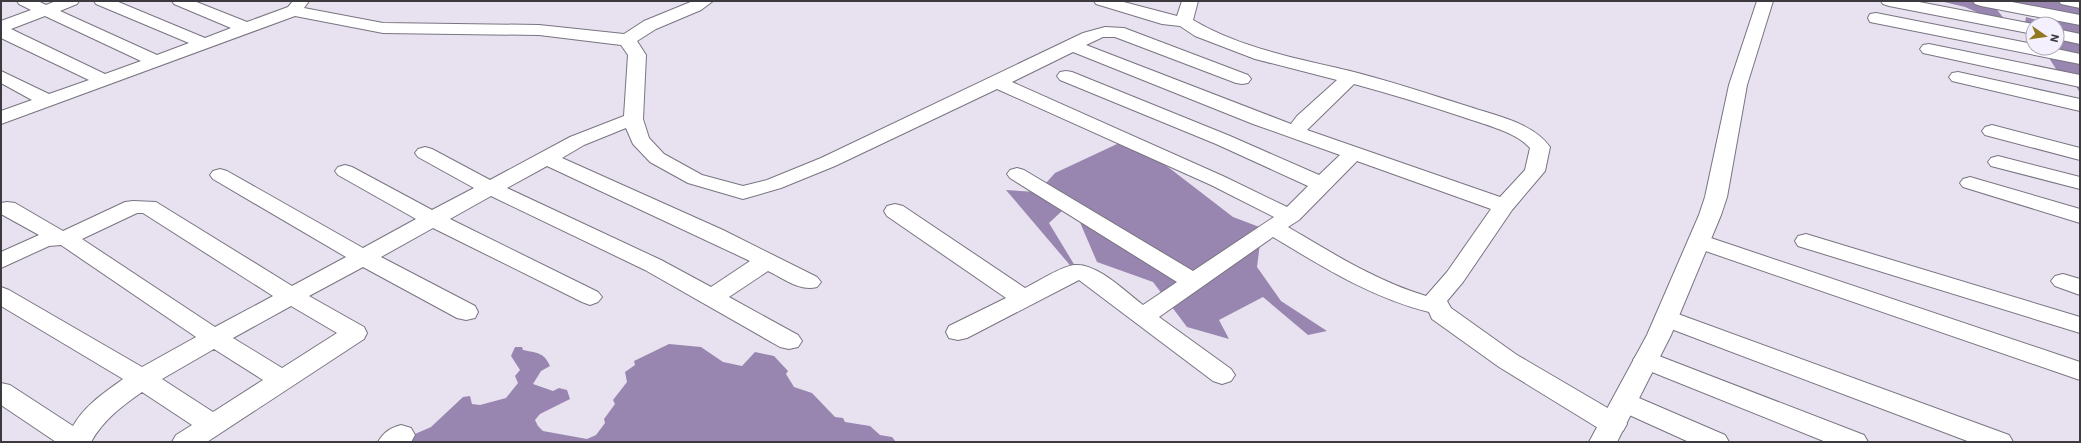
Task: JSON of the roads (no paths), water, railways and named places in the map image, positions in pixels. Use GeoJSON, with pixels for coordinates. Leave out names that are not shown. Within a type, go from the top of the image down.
{"type":"FeatureCollection","features":[{"type":"Feature","properties":{"kind":"street"},"geometry":{"type":"LineString","coordinates":[[25,1],[156,61]]}},
{"type":"Feature","properties":{"kind":"street"},"geometry":{"type":"LineString","coordinates":[[1,27],[72,1]]}},
{"type":"Feature","properties":{"kind":"street"},"geometry":{"type":"LineString","coordinates":[[102,1],[204,43]]}},
{"type":"Feature","properties":{"kind":"street"},"geometry":{"type":"LineString","coordinates":[[180,1],[246,28]]}},
{"type":"Feature","properties":{"kind":"street"},"geometry":{"type":"LineString","coordinates":[[2,118],[246,28],[297,6],[383,28],[539,30],[627,40],[650,25],[706,1]]}},
{"type":"Feature","properties":{"kind":"street"},"geometry":{"type":"LineString","coordinates":[[1102,1],[1168,20],[1184,22],[1201,32],[1261,55],[1402,91],[1496,122],[1531,137],[1540,147],[1535,171],[1504,206],[1455,277],[1435,300],[1441,313],[1508,361],[1614,422],[1715,442]]}},
{"type":"Feature","properties":{"kind":"street"},"geometry":{"type":"LineString","coordinates":[[1150,15],[1163,1]]}},
{"type":"Feature","properties":{"kind":"street"},"geometry":{"type":"LineString","coordinates":[[1184,22],[1187,7],[1190,1]]}},
{"type":"Feature","properties":{"kind":"street"},"geometry":{"type":"LineString","coordinates":[[1614,422],[1667,318],[1716,198],[1738,85],[1765,1]]}},
{"type":"Feature","properties":{"kind":"street"},"geometry":{"type":"LineString","coordinates":[[1889,1],[2025,27]]}},
{"type":"Feature","properties":{"kind":"street"},"geometry":{"type":"LineString","coordinates":[[1980,1],[2080,20]]}},
{"type":"Feature","properties":{"kind":"street"},"geometry":{"type":"LineString","coordinates":[[2067,1],[2080,3]]}},
{"type":"Feature","properties":{"kind":"street"},"geometry":{"type":"LineString","coordinates":[[1876,18],[2080,59]]}},
{"type":"Feature","properties":{"kind":"street"},"geometry":{"type":"LineString","coordinates":[[627,40],[637,55],[633,119],[640,140],[657,158],[695,179],[743,194],[774,184],[828,162],[1072,46],[1096,33],[1106,30],[1242,79]]}},
{"type":"Feature","properties":{"kind":"street"},"geometry":{"type":"LineString","coordinates":[[1,31],[104,80]]}},
{"type":"Feature","properties":{"kind":"street"},"geometry":{"type":"LineString","coordinates":[[2065,35],[2080,38]]}},
{"type":"Feature","properties":{"kind":"street"},"geometry":{"type":"LineString","coordinates":[[1072,46],[1260,120],[1296,131],[1353,153],[1504,206]]}},
{"type":"Feature","properties":{"kind":"street"},"geometry":{"type":"LineString","coordinates":[[1929,49],[2080,81]]}},
{"type":"Feature","properties":{"kind":"street"},"geometry":{"type":"LineString","coordinates":[[1,76],[47,101]]}},
{"type":"Feature","properties":{"kind":"street"},"geometry":{"type":"LineString","coordinates":[[1066,76],[1223,140],[1322,184]]}},
{"type":"Feature","properties":{"kind":"street"},"geometry":{"type":"LineString","coordinates":[[1296,131],[1304,120],[1351,77]]}},
{"type":"Feature","properties":{"kind":"street"},"geometry":{"type":"LineString","coordinates":[[1958,78],[2080,105]]}},
{"type":"Feature","properties":{"kind":"street"},"geometry":{"type":"LineString","coordinates":[[997,82],[1218,180],[1281,222],[1339,266],[1396,294],[1418,303],[1438,307]]}},
{"type":"Feature","properties":{"kind":"street"},"geometry":{"type":"LineString","coordinates":[[1,392],[77,442],[88,423],[107,404],[142,379],[214,338],[577,141],[633,119]]}},
{"type":"Feature","properties":{"kind":"street"},"geometry":{"type":"LineString","coordinates":[[1992,131],[2080,154]]}},
{"type":"Feature","properties":{"kind":"street"},"geometry":{"type":"LineString","coordinates":[[425,153],[490,188],[653,265],[789,341]]}},
{"type":"Feature","properties":{"kind":"street"},"geometry":{"type":"LineString","coordinates":[[1142,317],[1281,222],[1353,153]]}},
{"type":"Feature","properties":{"kind":"street"},"geometry":{"type":"LineString","coordinates":[[546,158],[810,282]]}},
{"type":"Feature","properties":{"kind":"street"},"geometry":{"type":"LineString","coordinates":[[1998,162],[2080,183]]}},
{"type":"Feature","properties":{"kind":"street"},"geometry":{"type":"LineString","coordinates":[[345,172],[432,219],[590,297]]}},
{"type":"Feature","properties":{"kind":"street"},"geometry":{"type":"LineString","coordinates":[[1017,174],[1193,282]]}},
{"type":"Feature","properties":{"kind":"street"},"geometry":{"type":"LineString","coordinates":[[220,175],[363,257],[466,312]]}},
{"type":"Feature","properties":{"kind":"street"},"geometry":{"type":"LineString","coordinates":[[1970,183],[2080,216]]}},
{"type":"Feature","properties":{"kind":"street"},"geometry":{"type":"LineString","coordinates":[[1,261],[133,207],[148,207],[291,296],[355,333],[186,442]]}},
{"type":"Feature","properties":{"kind":"street"},"geometry":{"type":"LineString","coordinates":[[6,208],[62,237],[214,338],[282,380]]}},
{"type":"Feature","properties":{"kind":"street"},"geometry":{"type":"LineString","coordinates":[[895,211],[1023,298]]}},
{"type":"Feature","properties":{"kind":"street"},"geometry":{"type":"LineString","coordinates":[[1699,241],[2080,371]]}},
{"type":"Feature","properties":{"kind":"street"},"geometry":{"type":"LineString","coordinates":[[1806,241],[2080,324]]}},
{"type":"Feature","properties":{"kind":"street"},"geometry":{"type":"LineString","coordinates":[[712,298],[766,261]]}},
{"type":"Feature","properties":{"kind":"street"},"geometry":{"type":"LineString","coordinates":[[958,332],[1076,272],[1088,275],[1142,317],[1222,375]]}},
{"type":"Feature","properties":{"kind":"street"},"geometry":{"type":"LineString","coordinates":[[1,295],[142,379],[213,425]]}},
{"type":"Feature","properties":{"kind":"street"},"geometry":{"type":"LineString","coordinates":[[1667,318],[1999,442]]}},
{"type":"Feature","properties":{"kind":"street"},"geometry":{"type":"LineString","coordinates":[[1646,360],[1854,442]]}}]}
